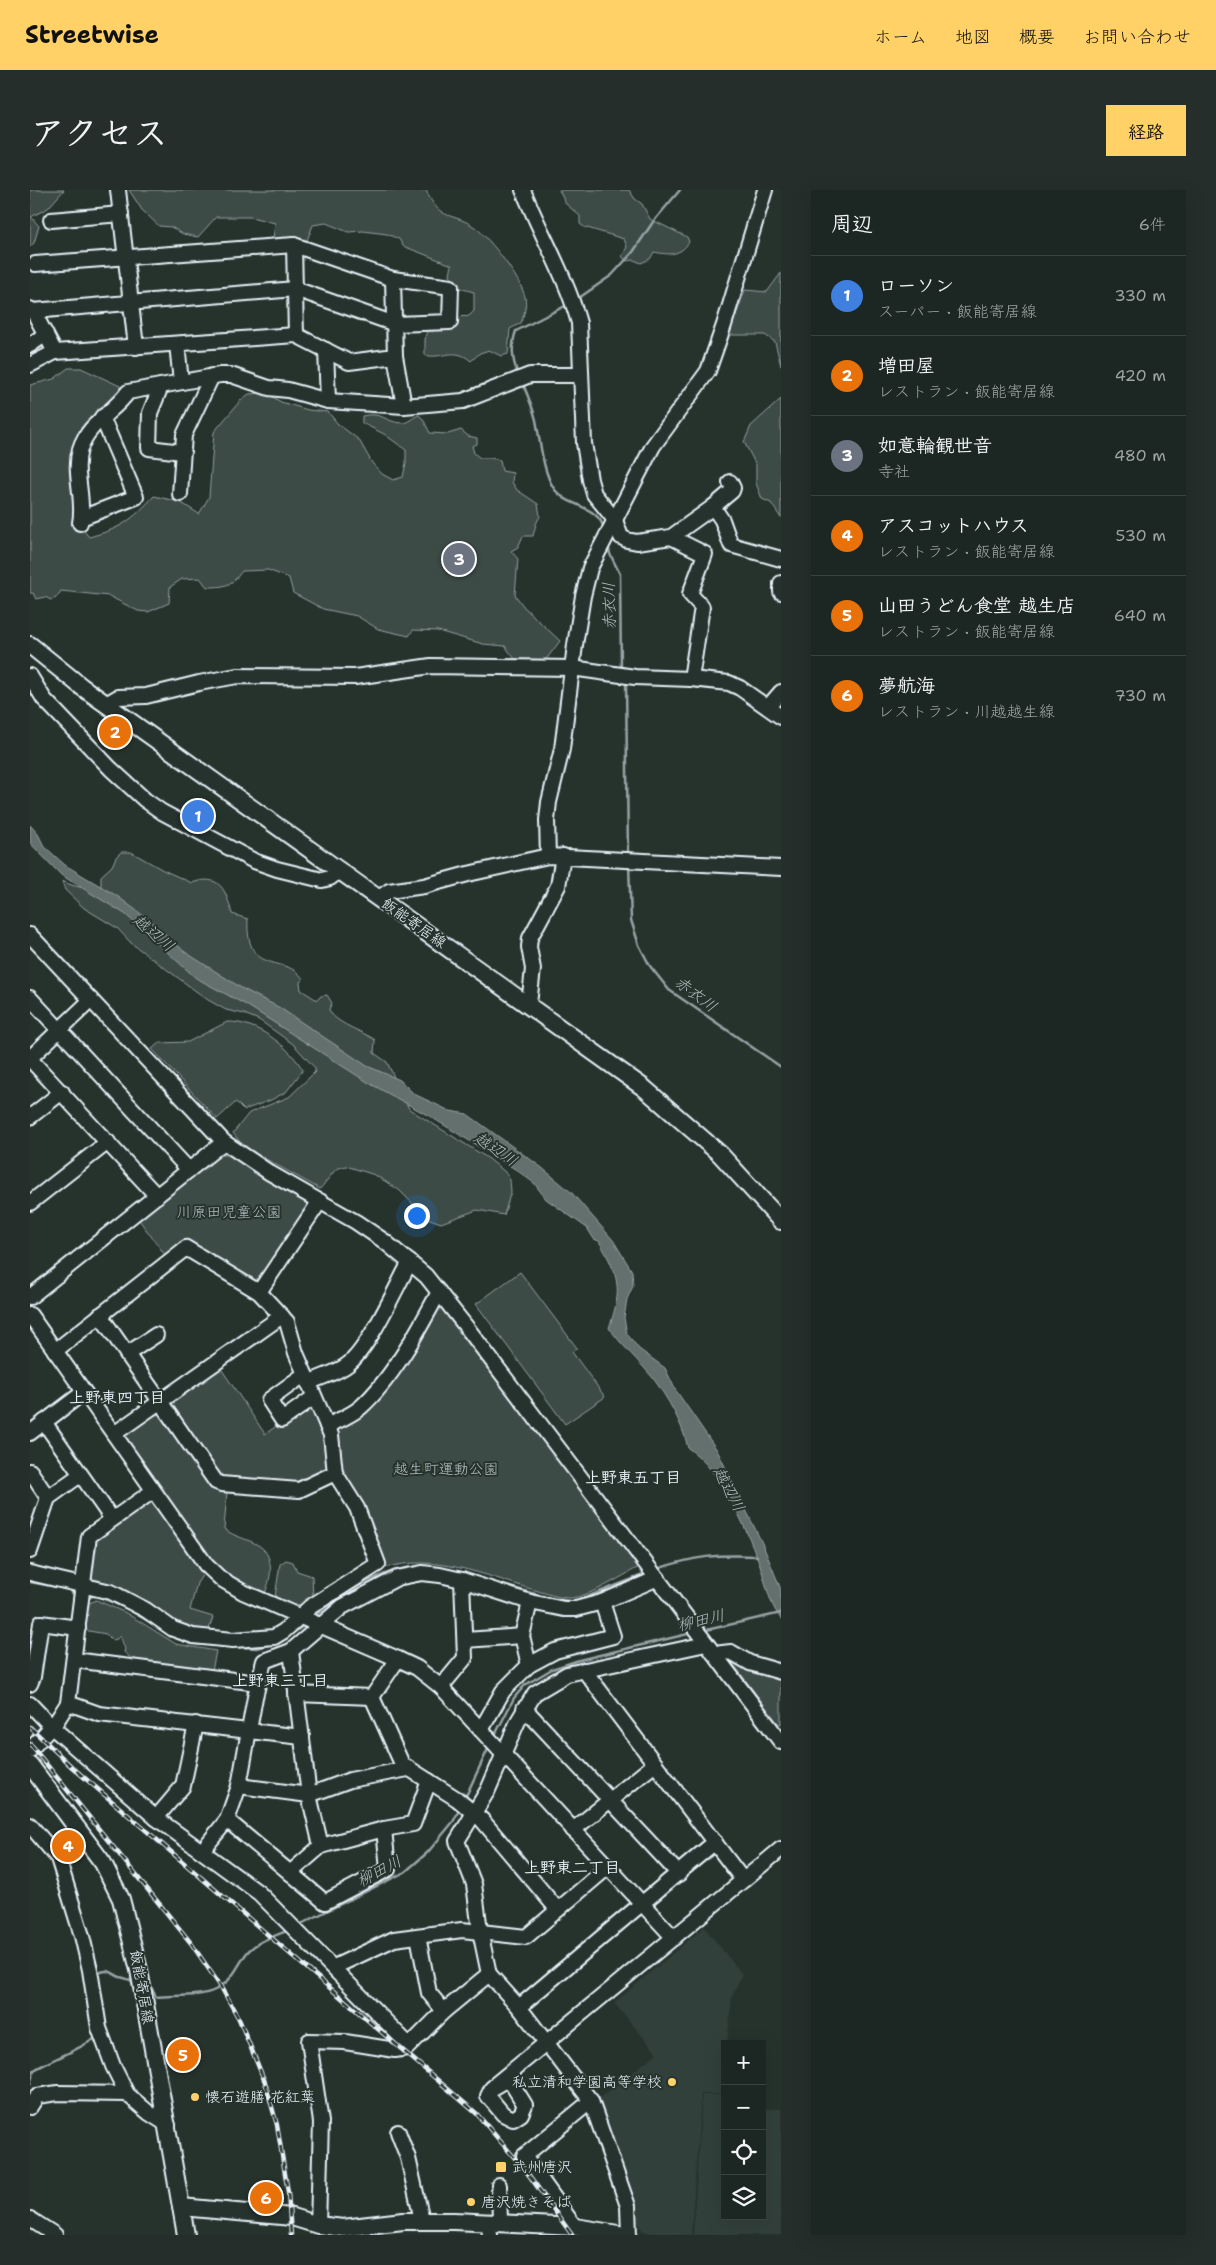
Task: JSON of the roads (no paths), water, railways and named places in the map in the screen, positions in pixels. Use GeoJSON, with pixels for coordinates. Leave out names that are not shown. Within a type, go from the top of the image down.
{"type":"FeatureCollection","features":[{"type":"Feature","properties":{"kind":"main road","name":"飯能寄居線"},"geometry":{"type":"LineString","coordinates":[[32,650],[660,1100],[720,1154],[781,1222]]}},
{"type":"Feature","properties":{"kind":"main road","name":"飯能寄居線"},"geometry":{"type":"LineString","coordinates":[[31,1768],[103,1863],[120,1899],[134,1946],[168,2125],[186,2235]]}},
{"type":"Feature","properties":{"kind":"main road"},"geometry":{"type":"LineString","coordinates":[[180,2207],[292,2217],[318,2225],[343,2228],[375,2230],[422,2220],[492,2226],[575,2227],[624,2235]]}},
{"type":"Feature","properties":{"kind":"street"},"geometry":{"type":"LineString","coordinates":[[118,190],[136,347]]}},
{"type":"Feature","properties":{"kind":"street"},"geometry":{"type":"LineString","coordinates":[[522,190],[551,248],[579,323],[584,443],[590,480],[597,499],[615,520],[621,537],[627,540],[647,542],[671,537],[732,491],[733,488],[730,482]]}},
{"type":"Feature","properties":{"kind":"street"},"geometry":{"type":"LineString","coordinates":[[548,856],[547,820],[549,802],[562,749],[582,596],[590,568],[653,446],[708,371],[724,325],[764,190]]}},
{"type":"Feature","properties":{"kind":"street"},"geometry":{"type":"LineString","coordinates":[[51,220],[121,214]]}},
{"type":"Feature","properties":{"kind":"street"},"geometry":{"type":"LineString","coordinates":[[294,245],[296,335]]}},
{"type":"Feature","properties":{"kind":"street"},"geometry":{"type":"LineString","coordinates":[[35,264],[294,245],[393,279],[451,288],[450,322],[395,324],[294,289],[32,310],[56,352]]}},
{"type":"Feature","properties":{"kind":"street"},"geometry":{"type":"LineString","coordinates":[[393,279],[395,356],[404,406]]}},
{"type":"Feature","properties":{"kind":"street"},"geometry":{"type":"LineString","coordinates":[[30,345],[46,334]]}},
{"type":"Feature","properties":{"kind":"street"},"geometry":{"type":"LineString","coordinates":[[30,366],[56,352],[296,335],[349,362],[395,356]]}},
{"type":"Feature","properties":{"kind":"street"},"geometry":{"type":"LineString","coordinates":[[177,344],[180,382]]}},
{"type":"Feature","properties":{"kind":"street"},"geometry":{"type":"LineString","coordinates":[[326,350],[328,401]]}},
{"type":"Feature","properties":{"kind":"street"},"geometry":{"type":"LineString","coordinates":[[102,417],[136,497],[80,520],[78,467],[80,448],[90,430],[102,417],[121,402],[128,392],[212,376],[231,375],[269,388],[288,390],[328,401],[404,406],[463,401],[530,375],[580,375]]}},
{"type":"Feature","properties":{"kind":"street"},"geometry":{"type":"LineString","coordinates":[[180,494],[184,435],[212,376]]}},
{"type":"Feature","properties":{"kind":"street"},"geometry":{"type":"LineString","coordinates":[[161,386],[150,414],[149,448],[182,452]]}},
{"type":"Feature","properties":{"kind":"street"},"geometry":{"type":"LineString","coordinates":[[713,507],[722,520],[731,545],[781,559]]}},
{"type":"Feature","properties":{"kind":"street"},"geometry":{"type":"LineString","coordinates":[[671,537],[705,554],[690,594],[702,607],[691,679]]}},
{"type":"Feature","properties":{"kind":"street"},"geometry":{"type":"LineString","coordinates":[[781,583],[781,592]]}},
{"type":"Feature","properties":{"kind":"street"},"geometry":{"type":"LineString","coordinates":[[106,704],[118,697],[146,696],[237,676],[354,676],[432,666],[572,668],[635,676],[729,683],[740,688],[781,717]]}},
{"type":"Feature","properties":{"kind":"street"},"geometry":{"type":"LineString","coordinates":[[30,676],[44,699],[111,769],[145,800],[162,812],[254,861],[285,872],[322,880],[330,878],[340,870]]}},
{"type":"Feature","properties":{"kind":"street"},"geometry":{"type":"LineString","coordinates":[[768,707],[781,692]]}},
{"type":"Feature","properties":{"kind":"street"},"geometry":{"type":"LineString","coordinates":[[379,898],[389,891],[424,886],[548,856],[781,868]]}},
{"type":"Feature","properties":{"kind":"street"},"geometry":{"type":"LineString","coordinates":[[528,1004],[533,970],[529,947],[530,938],[558,886],[563,856]]}},
{"type":"Feature","properties":{"kind":"street"},"geometry":{"type":"LineString","coordinates":[[30,935],[224,1142],[270,1173],[363,1227],[410,1262],[439,1292],[708,1646],[779,1735]]}},
{"type":"Feature","properties":{"kind":"street"},"geometry":{"type":"LineString","coordinates":[[30,998],[189,1170]]}},
{"type":"Feature","properties":{"kind":"street"},"geometry":{"type":"LineString","coordinates":[[91,1000],[30,1058],[157,1196]]}},
{"type":"Feature","properties":{"kind":"street"},"geometry":{"type":"LineString","coordinates":[[30,1117],[62,1092]]}},
{"type":"Feature","properties":{"kind":"street"},"geometry":{"type":"LineString","coordinates":[[30,1203],[108,1142]]}},
{"type":"Feature","properties":{"kind":"street"},"geometry":{"type":"LineString","coordinates":[[30,1298],[224,1142]]}},
{"type":"Feature","properties":{"kind":"street"},"geometry":{"type":"LineString","coordinates":[[259,1292],[320,1201]]}},
{"type":"Feature","properties":{"kind":"street"},"geometry":{"type":"LineString","coordinates":[[55,1351],[186,1248],[259,1292],[287,1322],[306,1379],[331,1435],[335,1473],[357,1508],[378,1564],[310,1606],[311,1620],[291,1651],[264,1662],[258,1683],[239,1786],[227,1820],[202,1851]]}},
{"type":"Feature","properties":{"kind":"street"},"geometry":{"type":"LineString","coordinates":[[314,1397],[282,1420],[269,1400],[306,1379],[346,1366],[355,1358],[368,1340],[410,1262]]}},
{"type":"Feature","properties":{"kind":"street"},"geometry":{"type":"LineString","coordinates":[[327,1426],[361,1407],[377,1388],[418,1332],[439,1292]]}},
{"type":"Feature","properties":{"kind":"street"},"geometry":{"type":"LineString","coordinates":[[30,1315],[194,1550],[221,1579],[243,1592],[311,1620],[417,1668],[441,1687],[674,1938]]}},
{"type":"Feature","properties":{"kind":"street"},"geometry":{"type":"LineString","coordinates":[[100,1315],[216,1482],[221,1484],[299,1490],[335,1473]]}},
{"type":"Feature","properties":{"kind":"street"},"geometry":{"type":"LineString","coordinates":[[114,1434],[282,1316]]}},
{"type":"Feature","properties":{"kind":"street"},"geometry":{"type":"LineString","coordinates":[[127,1354],[156,1335]]}},
{"type":"Feature","properties":{"kind":"street"},"geometry":{"type":"LineString","coordinates":[[30,1433],[84,1392]]}},
{"type":"Feature","properties":{"kind":"street"},"geometry":{"type":"LineString","coordinates":[[44,1422],[112,1519]]}},
{"type":"Feature","properties":{"kind":"street"},"geometry":{"type":"LineString","coordinates":[[30,1470],[48,1498]]}},
{"type":"Feature","properties":{"kind":"street"},"geometry":{"type":"LineString","coordinates":[[30,1552],[33,1534],[48,1498],[80,1475]]}},
{"type":"Feature","properties":{"kind":"street"},"geometry":{"type":"LineString","coordinates":[[30,1750],[52,1727],[68,1703],[89,1536],[153,1491]]}},
{"type":"Feature","properties":{"kind":"street"},"geometry":{"type":"LineString","coordinates":[[30,1573],[81,1594],[111,1592],[146,1610],[173,1629],[193,1636],[233,1640],[263,1639],[342,1607],[398,1578],[422,1573],[462,1580],[530,1602],[564,1609],[576,1609],[602,1602],[657,1577]]}},
{"type":"Feature","properties":{"kind":"street"},"geometry":{"type":"LineString","coordinates":[[441,1687],[465,1658],[462,1580]]}},
{"type":"Feature","properties":{"kind":"street"},"geometry":{"type":"LineString","coordinates":[[529,1665],[522,1636],[530,1602]]}},
{"type":"Feature","properties":{"kind":"street"},"geometry":{"type":"LineString","coordinates":[[484,1733],[503,1691],[529,1665],[555,1651],[613,1636],[602,1602]]}},
{"type":"Feature","properties":{"kind":"street"},"geometry":{"type":"LineString","coordinates":[[30,1684],[33,1677],[41,1623],[78,1628]]}},
{"type":"Feature","properties":{"kind":"street"},"geometry":{"type":"LineString","coordinates":[[465,1640],[522,1636]]}},
{"type":"Feature","properties":{"kind":"street"},"geometry":{"type":"LineString","coordinates":[[630,2235],[628,2206],[591,2100],[519,2007],[489,1974],[480,1930],[474,1884],[458,1841],[488,1790],[501,1752],[524,1708],[535,1693],[546,1684],[567,1674],[584,1670],[708,1646],[731,1652],[750,1663],[781,1672]]}},
{"type":"Feature","properties":{"kind":"street"},"geometry":{"type":"LineString","coordinates":[[291,1651],[309,1795],[321,1846]]}},
{"type":"Feature","properties":{"kind":"street"},"geometry":{"type":"LineString","coordinates":[[372,1697],[398,1659]]}},
{"type":"Feature","properties":{"kind":"street"},"geometry":{"type":"LineString","coordinates":[[74,1660],[258,1683]]}},
{"type":"Feature","properties":{"kind":"street"},"geometry":{"type":"LineString","coordinates":[[584,1670],[744,1880]]}},
{"type":"Feature","properties":{"kind":"street"},"geometry":{"type":"LineString","coordinates":[[296,1694],[372,1697]]}},
{"type":"Feature","properties":{"kind":"street"},"geometry":{"type":"LineString","coordinates":[[372,1697],[402,1764],[457,1799],[474,1814],[558,1909]]}},
{"type":"Feature","properties":{"kind":"street"},"geometry":{"type":"LineString","coordinates":[[68,1703],[99,1714],[302,1737]]}},
{"type":"Feature","properties":{"kind":"street"},"geometry":{"type":"LineString","coordinates":[[30,1704],[52,1727],[156,1818],[259,1892],[409,2045]]}},
{"type":"Feature","properties":{"kind":"street"},"geometry":{"type":"LineString","coordinates":[[524,1708],[679,1874]]}},
{"type":"Feature","properties":{"kind":"street"},"geometry":{"type":"LineString","coordinates":[[156,1818],[183,1786],[196,1724]]}},
{"type":"Feature","properties":{"kind":"street"},"geometry":{"type":"LineString","coordinates":[[573,1830],[655,1764]]}},
{"type":"Feature","properties":{"kind":"street"},"geometry":{"type":"LineString","coordinates":[[239,1786],[309,1795],[350,1780],[408,1769]]}},
{"type":"Feature","properties":{"kind":"street"},"geometry":{"type":"LineString","coordinates":[[290,1873],[321,1846],[384,1829],[413,1824],[429,1782]]}},
{"type":"Feature","properties":{"kind":"street"},"geometry":{"type":"LineString","coordinates":[[227,1820],[325,1902],[388,1869],[384,1829]]}},
{"type":"Feature","properties":{"kind":"street"},"geometry":{"type":"LineString","coordinates":[[30,1825],[58,1858],[82,1936],[90,1970],[99,2028],[113,2066],[127,2094],[143,2108],[168,2125]]}},
{"type":"Feature","properties":{"kind":"street"},"geometry":{"type":"LineString","coordinates":[[519,2007],[715,1842]]}},
{"type":"Feature","properties":{"kind":"street"},"geometry":{"type":"LineString","coordinates":[[512,2078],[525,2105],[521,2114],[513,2119],[503,2114],[489,2098],[489,2093],[496,2084],[512,2078],[547,2043],[781,1849]]}},
{"type":"Feature","properties":{"kind":"street"},"geometry":{"type":"LineString","coordinates":[[334,1967],[394,1939],[462,1930],[480,1930],[526,1937],[608,1868]]}},
{"type":"Feature","properties":{"kind":"street"},"geometry":{"type":"LineString","coordinates":[[418,1936],[429,1993],[444,2010]]}},
{"type":"Feature","properties":{"kind":"street"},"geometry":{"type":"LineString","coordinates":[[318,2225],[321,2122],[309,2041],[345,2042],[395,2050],[407,2048],[444,2010],[489,1974]]}},
{"type":"Feature","properties":{"kind":"street"},"geometry":{"type":"LineString","coordinates":[[32,2099],[58,2093],[127,2094]]}},
{"type":"Feature","properties":{"kind":"street"},"geometry":{"type":"LineString","coordinates":[[575,2227],[524,2156],[591,2100]]}},
{"type":"Feature","properties":{"kind":"street"},"geometry":{"type":"LineString","coordinates":[[398,2132],[408,2158],[422,2220]]}},
{"type":"Feature","properties":{"kind":"street"},"geometry":{"type":"LineString","coordinates":[[492,2226],[499,2185]]}},
{"type":"Feature","properties":{"kind":"street"},"geometry":{"type":"LineString","coordinates":[[30,2219],[55,2235]]}},
{"type":"Feature","properties":{"kind":"water","name":"越辺川"},"geometry":{"type":"Polygon","coordinates":[[[30,825],[38,834],[44,846],[65,865],[117,896],[153,923],[185,952],[243,989],[280,1008],[367,1066],[400,1080],[414,1094],[450,1111],[467,1114],[541,1167],[571,1192],[613,1240],[632,1271],[633,1286],[627,1299],[624,1318],[627,1334],[639,1349],[665,1368],[675,1389],[717,1450],[762,1543],[778,1582],[781,1590],[781,1619],[773,1606],[759,1562],[731,1499],[712,1471],[688,1448],[674,1411],[653,1378],[609,1328],[616,1303],[617,1283],[606,1253],[599,1241],[594,1239],[587,1228],[546,1199],[534,1183],[515,1169],[431,1117],[369,1083],[248,1006],[196,978],[125,914],[61,875],[30,843],[30,825]]]}},
{"type":"Feature","properties":{"kind":"waterway","name":"赤衣川"},"geometry":{"type":"LineString","coordinates":[[576,300],[612,275],[633,252],[653,222],[680,190]]}},
{"type":"Feature","properties":{"kind":"waterway","name":"赤衣川"},"geometry":{"type":"LineString","coordinates":[[518,374],[513,352],[516,331],[569,304]]}},
{"type":"Feature","properties":{"kind":"waterway","name":"赤衣川"},"geometry":{"type":"LineString","coordinates":[[523,384],[535,416],[545,466],[551,483],[561,496],[596,515],[604,529]]}},
{"type":"Feature","properties":{"kind":"waterway","name":"赤衣川"},"geometry":{"type":"LineString","coordinates":[[608,545],[610,554],[620,574],[621,669],[623,670]]}},
{"type":"Feature","properties":{"kind":"waterway","name":"赤衣川"},"geometry":{"type":"LineString","coordinates":[[626,680],[628,857]]}},
{"type":"Feature","properties":{"kind":"waterway","name":"赤衣川"},"geometry":{"type":"LineString","coordinates":[[629,865],[631,920],[639,945],[650,966],[669,990],[781,1067]]}},
{"type":"Feature","properties":{"kind":"waterway"},"geometry":{"type":"LineString","coordinates":[[657,1569],[683,1561],[707,1557],[730,1555],[757,1556]]}},
{"type":"Feature","properties":{"kind":"waterway"},"geometry":{"type":"LineString","coordinates":[[314,1617],[348,1592],[376,1578],[390,1572],[417,1567]]}},
{"type":"Feature","properties":{"kind":"waterway"},"geometry":{"type":"LineString","coordinates":[[445,1569],[462,1573]]}},
{"type":"Feature","properties":{"kind":"waterway"},"geometry":{"type":"LineString","coordinates":[[474,1577],[546,1597],[574,1602],[648,1573]]}},
{"type":"Feature","properties":{"kind":"waterway"},"geometry":{"type":"LineString","coordinates":[[30,1582],[69,1589],[76,1597]]}},
{"type":"Feature","properties":{"kind":"waterway"},"geometry":{"type":"LineString","coordinates":[[87,1599],[95,1595],[126,1608],[178,1639],[194,1644],[257,1648],[279,1643],[306,1624]]}},
{"type":"Feature","properties":{"kind":"waterway","name":"柳田川"},"geometry":{"type":"LineString","coordinates":[[702,1631],[781,1613]]}},
{"type":"Feature","properties":{"kind":"waterway","name":"柳田川"},"geometry":{"type":"LineString","coordinates":[[494,1737],[514,1698],[525,1685],[552,1669],[579,1660],[692,1633]]}},
{"type":"Feature","properties":{"kind":"waterway","name":"柳田川"},"geometry":{"type":"LineString","coordinates":[[465,1798],[489,1747]]}},
{"type":"Feature","properties":{"kind":"waterway","name":"柳田川"},"geometry":{"type":"LineString","coordinates":[[299,1925],[405,1872],[428,1852],[453,1822],[460,1808]]}},
{"type":"Feature","properties":{"kind":"waterway","name":"柳田川"},"geometry":{"type":"LineString","coordinates":[[148,1986],[151,1987],[156,1997],[196,1995],[210,1992],[227,1982],[250,1949],[266,1939],[289,1930]]}},
{"type":"Feature","properties":{"kind":"waterway","name":"柳田川"},"geometry":{"type":"LineString","coordinates":[[100,1990],[98,1976],[104,1971],[109,1971],[135,1983]]}},
{"type":"Feature","properties":{"kind":"waterway","name":"柳田川"},"geometry":{"type":"LineString","coordinates":[[30,2084],[34,2070],[97,2037]]}},
{"type":"Feature","properties":{"kind":"railway"},"geometry":{"type":"LineString","coordinates":[[30,1727],[72,1767],[476,2113],[526,2171],[572,2235]]}},
{"type":"Feature","properties":{"kind":"railway"},"geometry":{"type":"LineString","coordinates":[[30,1744],[191,1943],[221,1987],[239,2019],[265,2082],[277,2125],[288,2192],[291,2235]]}},
{"type":"Feature","properties":{"kind":"place","name":"如意輪観世音"},"geometry":{"type":"Point","coordinates":[459,559]}},
{"type":"Feature","properties":{"kind":"place","name":"増田屋"},"geometry":{"type":"Point","coordinates":[115,732]}},
{"type":"Feature","properties":{"kind":"place","name":"ローソン"},"geometry":{"type":"Point","coordinates":[198,816]}},
{"type":"Feature","properties":{"kind":"place","name":"アスコットハウス"},"geometry":{"type":"Point","coordinates":[68,1846]}},
{"type":"Feature","properties":{"kind":"place","name":"山田うどん食堂 越生店"},"geometry":{"type":"Point","coordinates":[183,2055]}},
{"type":"Feature","properties":{"kind":"place","name":"私立清和学園高等学校"},"geometry":{"type":"Point","coordinates":[672,2082]}},
{"type":"Feature","properties":{"kind":"place","name":"懐石遊膳 花紅葉"},"geometry":{"type":"Point","coordinates":[195,2097]}},
{"type":"Feature","properties":{"kind":"place","name":"武州唐沢"},"geometry":{"type":"Point","coordinates":[501,2167]}},
{"type":"Feature","properties":{"kind":"place","name":"夢航海"},"geometry":{"type":"Point","coordinates":[266,2198]}},
{"type":"Feature","properties":{"kind":"place","name":"唐沢焼きそば"},"geometry":{"type":"Point","coordinates":[471,2202]}},
{"type":"Feature","properties":{"kind":"district","name":"上野東四丁目"},"geometry":{"type":"Point","coordinates":[117,1397]}},
{"type":"Feature","properties":{"kind":"district","name":"上野東五丁目"},"geometry":{"type":"Point","coordinates":[633,1477]}},
{"type":"Feature","properties":{"kind":"district","name":"上野東三丁目"},"geometry":{"type":"Point","coordinates":[280,1680]}},
{"type":"Feature","properties":{"kind":"district","name":"上野東二丁目"},"geometry":{"type":"Point","coordinates":[572,1867]}},
{"type":"Feature","properties":{"kind":"park label","name":"川原田児童公園"},"geometry":{"type":"Point","coordinates":[229,1212]}},
{"type":"Feature","properties":{"kind":"park label","name":"越生町運動公園"},"geometry":{"type":"Point","coordinates":[446,1469]}}]}
